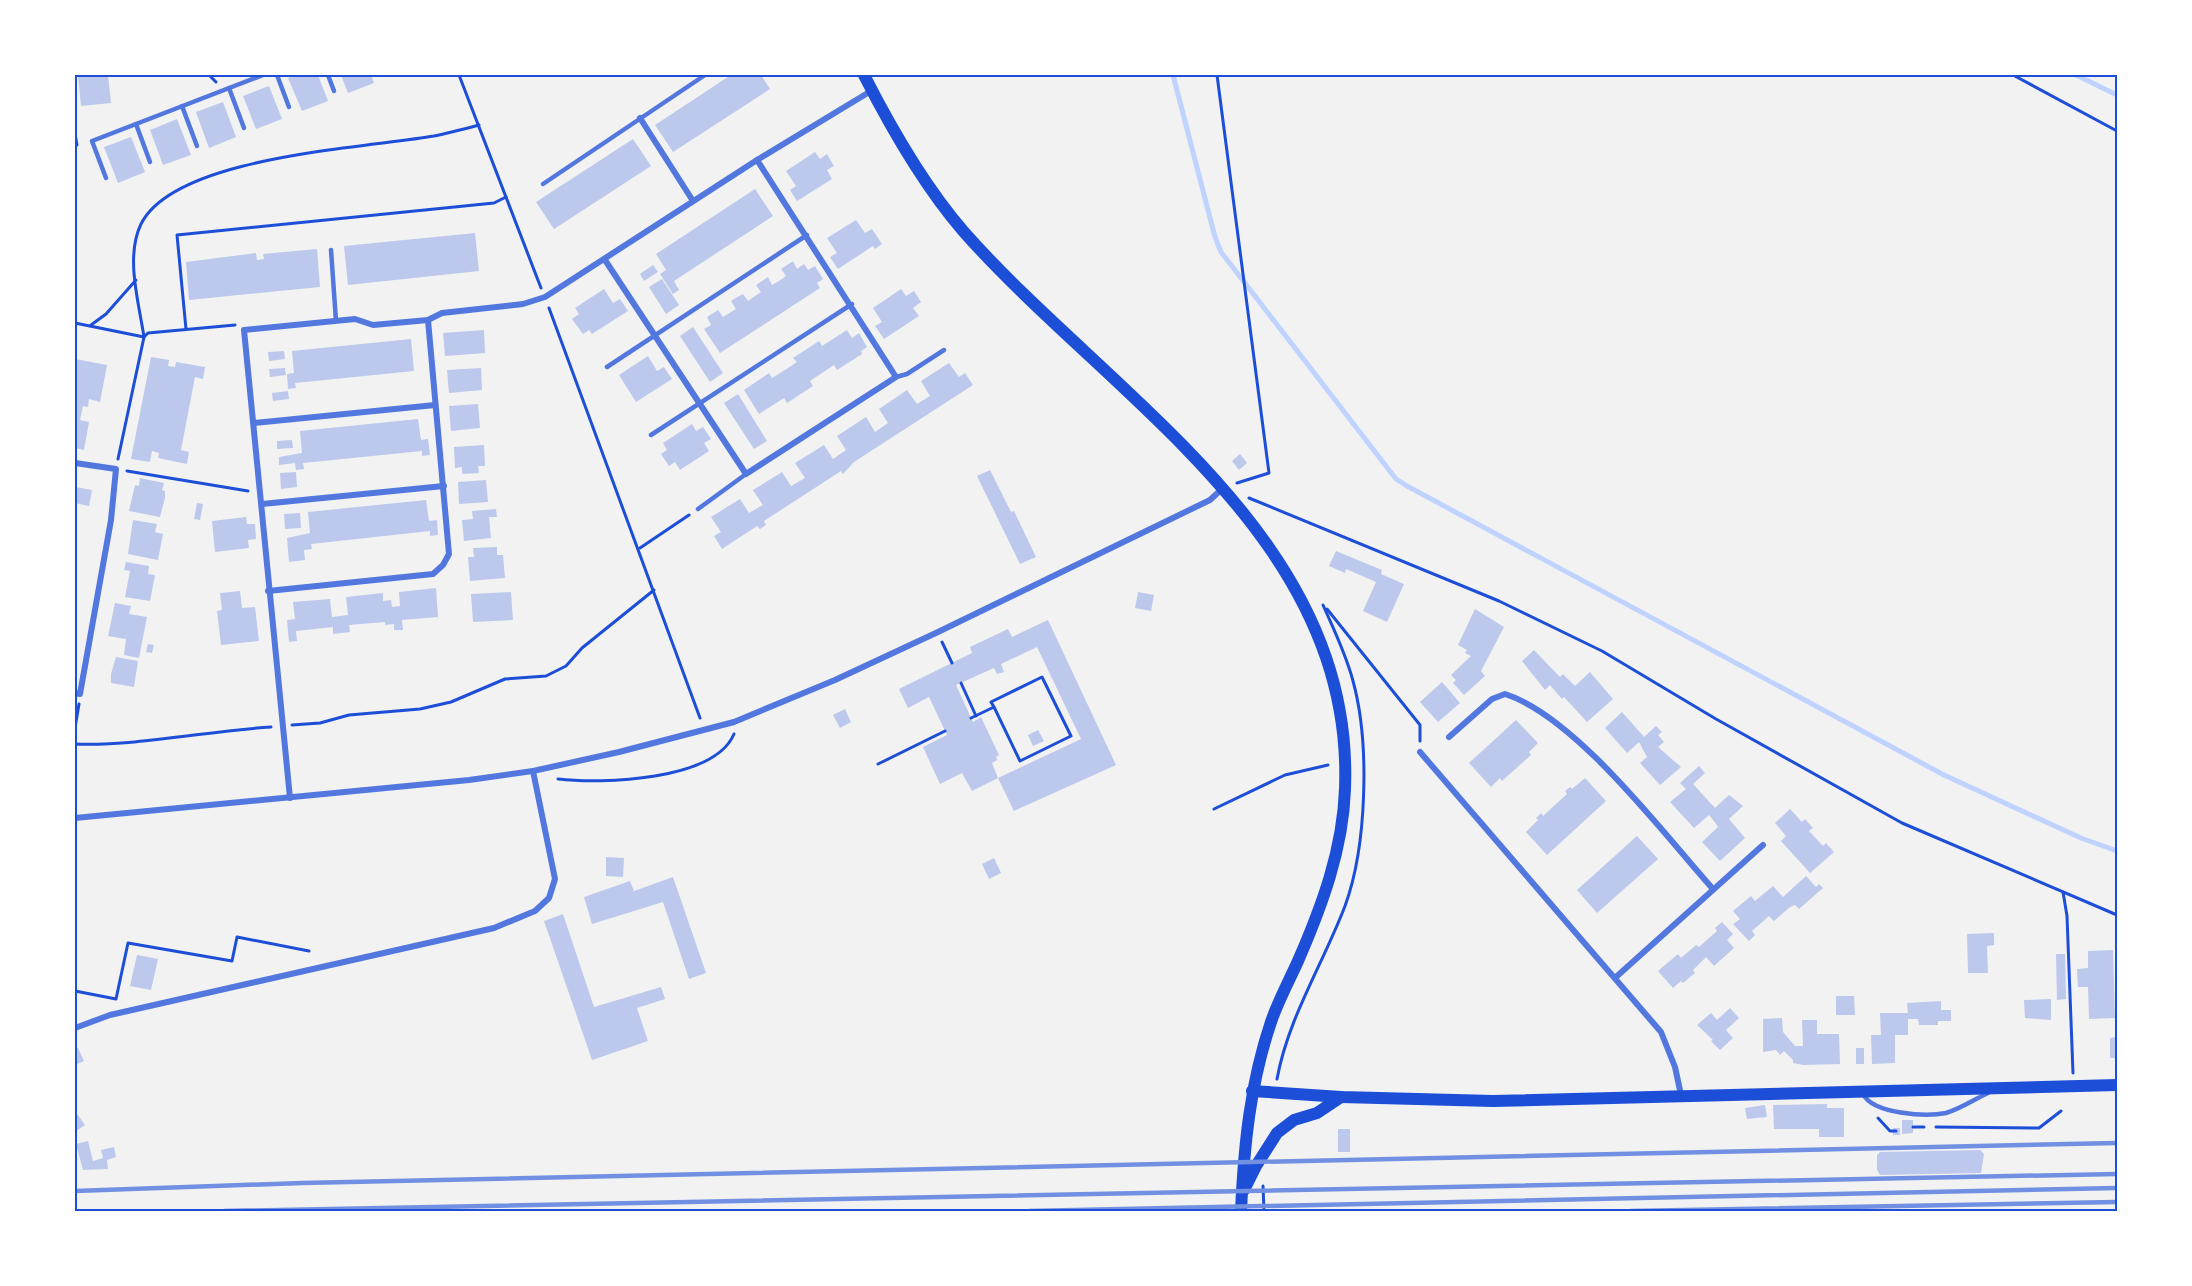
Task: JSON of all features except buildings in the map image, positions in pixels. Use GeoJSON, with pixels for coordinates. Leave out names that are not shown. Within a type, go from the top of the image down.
{"type":"FeatureCollection","features":[{"type":"Feature","properties":{"kind":"main road"},"geometry":{"type":"LineString","coordinates":[[864,75],[919,171],[962,230],[1011,281],[1193,453],[1224,488],[1280,563],[1307,609],[1335,687],[1345,762],[1344,813],[1336,860],[1312,928],[1273,1017],[1252,1091],[1247,1119],[1241,1211]]}},
{"type":"Feature","properties":{"kind":"main road"},"geometry":{"type":"LineString","coordinates":[[1252,1091],[1341,1097],[1492,1101],[2117,1085]]}},
{"type":"Feature","properties":{"kind":"main road"},"geometry":{"type":"LineString","coordinates":[[1242,1195],[1256,1166],[1277,1133],[1294,1120],[1317,1113],[1341,1097]]}},
{"type":"Feature","properties":{"kind":"street"},"geometry":{"type":"LineString","coordinates":[[290,798],[244,330],[356,319],[373,325],[428,320],[441,313],[523,304],[544,297],[605,260],[757,160],[872,90]]}},
{"type":"Feature","properties":{"kind":"street"},"geometry":{"type":"LineString","coordinates":[[640,118],[693,201]]}},
{"type":"Feature","properties":{"kind":"street"},"geometry":{"type":"LineString","coordinates":[[605,260],[656,334],[746,474],[896,377],[852,304],[757,160]]}},
{"type":"Feature","properties":{"kind":"street"},"geometry":{"type":"LineString","coordinates":[[268,591],[433,574],[449,554],[428,320]]}},
{"type":"Feature","properties":{"kind":"street"},"geometry":{"type":"LineString","coordinates":[[254,423],[435,405]]}},
{"type":"Feature","properties":{"kind":"street"},"geometry":{"type":"LineString","coordinates":[[75,463],[116,469],[111,520],[77,693]]}},
{"type":"Feature","properties":{"kind":"street"},"geometry":{"type":"LineString","coordinates":[[262,504],[444,486]]}},
{"type":"Feature","properties":{"kind":"street"},"geometry":{"type":"LineString","coordinates":[[75,818],[290,798],[533,771],[705,731],[734,722],[835,680],[938,632],[1210,500],[1224,488]]}},
{"type":"Feature","properties":{"kind":"street"},"geometry":{"type":"LineString","coordinates":[[1449,737],[1492,699],[1505,694],[1531,705],[1588,750],[1713,889]]}},
{"type":"Feature","properties":{"kind":"street"},"geometry":{"type":"LineString","coordinates":[[1420,752],[1661,1032],[1675,1067],[1681,1095]]}},
{"type":"Feature","properties":{"kind":"street"},"geometry":{"type":"LineString","coordinates":[[75,1028],[110,1015],[494,928],[535,911],[549,898],[555,879],[533,771]]}},
{"type":"Feature","properties":{"kind":"street"},"geometry":{"type":"LineString","coordinates":[[1616,977],[1763,845]]}},
{"type":"Feature","properties":{"kind":"lane"},"geometry":{"type":"LineString","coordinates":[[106,178],[92,141],[263,75]]}},
{"type":"Feature","properties":{"kind":"lane"},"geometry":{"type":"LineString","coordinates":[[277,75],[289,107]]}},
{"type":"Feature","properties":{"kind":"lane"},"geometry":{"type":"LineString","coordinates":[[328,75],[334,91]]}},
{"type":"Feature","properties":{"kind":"lane"},"geometry":{"type":"LineString","coordinates":[[543,184],[705,75]]}},
{"type":"Feature","properties":{"kind":"lane"},"geometry":{"type":"LineString","coordinates":[[229,88],[244,128]]}},
{"type":"Feature","properties":{"kind":"lane"},"geometry":{"type":"LineString","coordinates":[[182,106],[197,146]]}},
{"type":"Feature","properties":{"kind":"lane"},"geometry":{"type":"LineString","coordinates":[[136,124],[150,162]]}},
{"type":"Feature","properties":{"kind":"lane"},"geometry":{"type":"LineString","coordinates":[[607,367],[807,236]]}},
{"type":"Feature","properties":{"kind":"lane"},"geometry":{"type":"LineString","coordinates":[[331,250],[336,321]]}},
{"type":"Feature","properties":{"kind":"lane"},"geometry":{"type":"LineString","coordinates":[[651,435],[852,304]]}},
{"type":"Feature","properties":{"kind":"lane"},"geometry":{"type":"LineString","coordinates":[[896,377],[907,374],[944,350]]}},
{"type":"Feature","properties":{"kind":"lane"},"geometry":{"type":"LineString","coordinates":[[698,509],[746,474]]}},
{"type":"Feature","properties":{"kind":"lane"},"geometry":{"type":"LineString","coordinates":[[1861,1090],[1866,1100],[1895,1113],[1945,1113],[1998,1087]]}},
{"type":"Feature","properties":{"kind":"path"},"geometry":{"type":"LineString","coordinates":[[459,75],[639,548],[705,731]]}},
{"type":"Feature","properties":{"kind":"path"},"geometry":{"type":"LineString","coordinates":[[1217,75],[1269,473],[1224,488]]}},
{"type":"Feature","properties":{"kind":"path"},"geometry":{"type":"LineString","coordinates":[[2013,75],[2117,131]]}},
{"type":"Feature","properties":{"kind":"path"},"geometry":{"type":"LineString","coordinates":[[261,493],[116,469],[144,337],[136,280],[135,245],[141,225],[153,206],[178,189],[241,168],[300,154],[434,136],[478,125]]}},
{"type":"Feature","properties":{"kind":"path"},"geometry":{"type":"LineString","coordinates":[[75,134],[77,145]]}},
{"type":"Feature","properties":{"kind":"path"},"geometry":{"type":"LineString","coordinates":[[186,329],[177,235],[494,203],[507,197]]}},
{"type":"Feature","properties":{"kind":"path"},"geometry":{"type":"LineString","coordinates":[[90,325],[106,314],[136,280]]}},
{"type":"Feature","properties":{"kind":"path"},"geometry":{"type":"LineString","coordinates":[[75,323],[144,337]]}},
{"type":"Feature","properties":{"kind":"path"},"geometry":{"type":"LineString","coordinates":[[144,337],[148,333],[234,325],[244,330]]}},
{"type":"Feature","properties":{"kind":"path"},"geometry":{"type":"LineString","coordinates":[[1224,488],[1509,606],[1602,651],[1716,719],[1902,823],[2117,915]]}},
{"type":"Feature","properties":{"kind":"path"},"geometry":{"type":"LineString","coordinates":[[639,548],[698,509]]}},
{"type":"Feature","properties":{"kind":"path"},"geometry":{"type":"LineString","coordinates":[[75,744],[96,745],[219,730],[320,723],[349,715],[420,709],[451,702],[505,678],[546,675],[566,666],[582,648],[654,590]]}},
{"type":"Feature","properties":{"kind":"path"},"geometry":{"type":"LineString","coordinates":[[1307,609],[1323,604],[1420,725],[1420,752]]}},
{"type":"Feature","properties":{"kind":"path"},"geometry":{"type":"LineString","coordinates":[[938,632],[952,663]]}},
{"type":"Feature","properties":{"kind":"path"},"geometry":{"type":"LineString","coordinates":[[1042,677],[1071,736],[1020,761],[994,707],[991,702],[1042,677]]}},
{"type":"Feature","properties":{"kind":"path"},"geometry":{"type":"LineString","coordinates":[[961,683],[976,716]]}},
{"type":"Feature","properties":{"kind":"path"},"geometry":{"type":"LineString","coordinates":[[75,728],[77,693]]}},
{"type":"Feature","properties":{"kind":"path"},"geometry":{"type":"LineString","coordinates":[[971,718],[994,707]]}},
{"type":"Feature","properties":{"kind":"path"},"geometry":{"type":"LineString","coordinates":[[535,781],[640,779],[707,761],[729,745],[736,728],[734,722]]}},
{"type":"Feature","properties":{"kind":"path"},"geometry":{"type":"LineString","coordinates":[[878,764],[945,731]]}},
{"type":"Feature","properties":{"kind":"path"},"geometry":{"type":"LineString","coordinates":[[1214,809],[1285,775],[1345,762]]}},
{"type":"Feature","properties":{"kind":"path"},"geometry":{"type":"LineString","coordinates":[[2063,892],[2067,916],[2074,1086]]}},
{"type":"Feature","properties":{"kind":"path"},"geometry":{"type":"LineString","coordinates":[[75,992],[116,999],[128,943],[232,961],[237,937],[309,951]]}},
{"type":"Feature","properties":{"kind":"path"},"geometry":{"type":"LineString","coordinates":[[1946,1127],[2039,1128],[2061,1112]]}},
{"type":"Feature","properties":{"kind":"waterway"},"geometry":{"type":"LineString","coordinates":[[1173,75],[1215,237],[1221,252],[1396,479],[1944,775],[2081,838],[2117,851]]}},
{"type":"Feature","properties":{"kind":"waterway"},"geometry":{"type":"LineString","coordinates":[[2076,75],[2117,95]]}},
{"type":"Feature","properties":{"kind":"railway"},"geometry":{"type":"LineString","coordinates":[[75,1191],[302,1183],[2117,1143]]}},
{"type":"Feature","properties":{"kind":"railway"},"geometry":{"type":"LineString","coordinates":[[224,1211],[2117,1174]]}},
{"type":"Feature","properties":{"kind":"railway"},"geometry":{"type":"LineString","coordinates":[[1029,1211],[2117,1188]]}},
{"type":"Feature","properties":{"kind":"railway"},"geometry":{"type":"LineString","coordinates":[[1631,1211],[2117,1202]]}}]}
